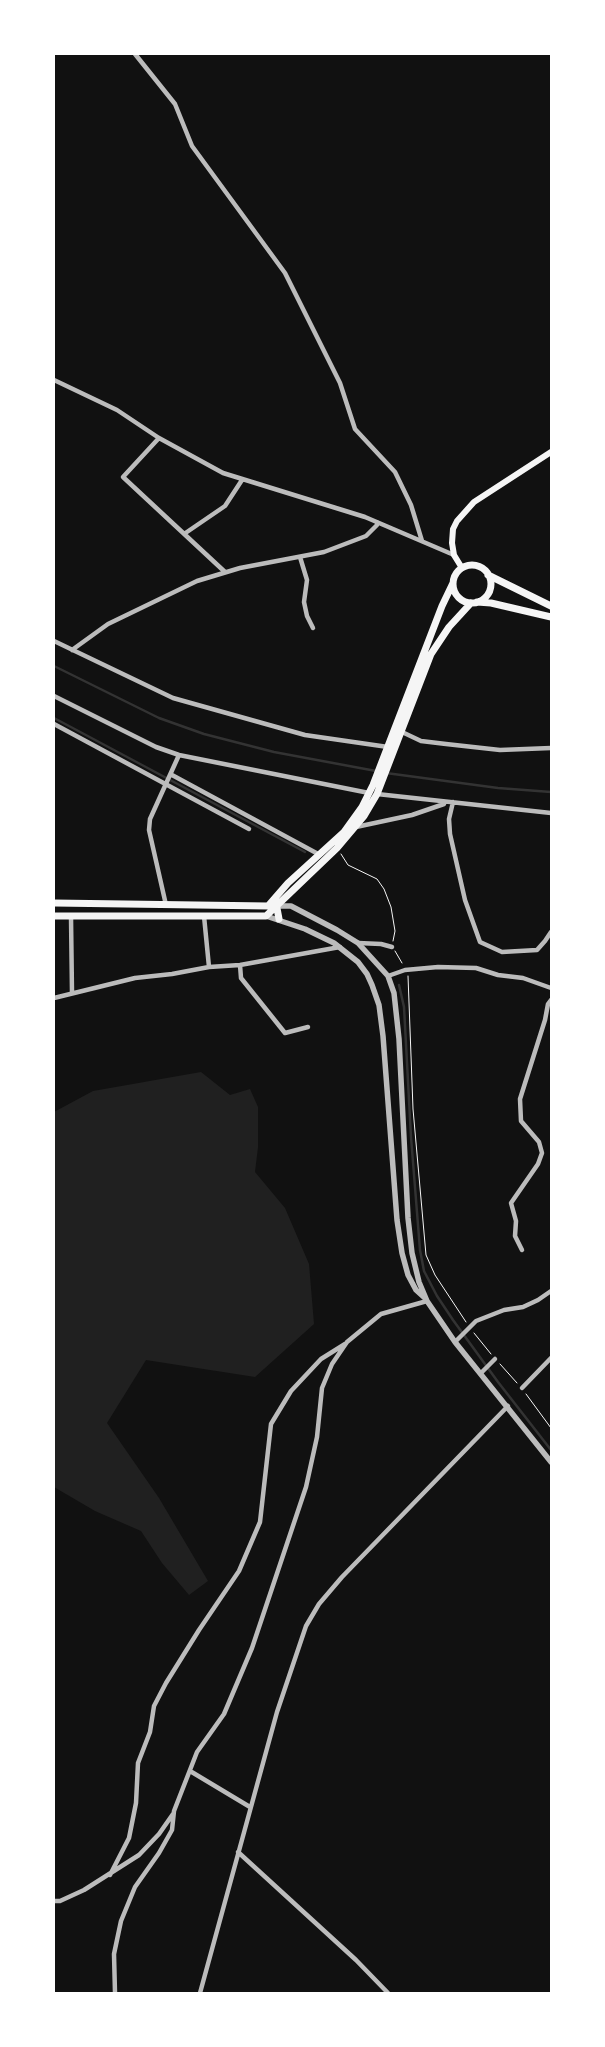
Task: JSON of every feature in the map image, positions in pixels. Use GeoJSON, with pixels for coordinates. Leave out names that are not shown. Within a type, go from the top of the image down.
{"type":"FeatureCollection","features":[{"type":"Feature","properties":{"kind":"main road"},"geometry":{"type":"LineString","coordinates":[[462,568],[454,555],[452,543],[453,529],[457,521],[474,502],[551,452]]}},
{"type":"Feature","properties":{"kind":"main road"},"geometry":{"type":"LineString","coordinates":[[54,916],[266,916],[337,848],[356,827],[375,790],[392,747],[442,606],[454,577],[462,568],[468,566],[480,567],[488,575],[551,606]]}},
{"type":"Feature","properties":{"kind":"main road"},"geometry":{"type":"LineString","coordinates":[[392,747],[402,732],[431,654],[449,627],[474,603],[482,600],[489,592],[491,586],[488,575]]}},
{"type":"Feature","properties":{"kind":"main road"},"geometry":{"type":"LineString","coordinates":[[453,583],[456,594],[460,599],[474,603],[492,603],[551,617]]}},
{"type":"Feature","properties":{"kind":"main road"},"geometry":{"type":"LineString","coordinates":[[54,904],[268,906],[279,892],[344,832],[375,790]]}},
{"type":"Feature","properties":{"kind":"main road"},"geometry":{"type":"LineString","coordinates":[[279,892],[276,906],[279,919]]}},
{"type":"Feature","properties":{"kind":"street"},"geometry":{"type":"LineString","coordinates":[[135,54],[175,104],[192,146],[285,273],[340,383],[355,429],[395,472],[411,505],[422,541]]}},
{"type":"Feature","properties":{"kind":"street"},"geometry":{"type":"LineString","coordinates":[[54,380],[117,410],[159,438],[224,473],[350,512],[454,555]]}},
{"type":"Feature","properties":{"kind":"street"},"geometry":{"type":"LineString","coordinates":[[159,438],[123,477],[225,572]]}},
{"type":"Feature","properties":{"kind":"street"},"geometry":{"type":"LineString","coordinates":[[184,534],[225,506],[242,480]]}},
{"type":"Feature","properties":{"kind":"street"},"geometry":{"type":"LineString","coordinates":[[72,650],[108,624],[196,581],[225,572],[324,552],[366,536],[377,522]]}},
{"type":"Feature","properties":{"kind":"street"},"geometry":{"type":"LineString","coordinates":[[300,557],[307,580],[304,602],[307,616],[313,628]]}},
{"type":"Feature","properties":{"kind":"street"},"geometry":{"type":"LineString","coordinates":[[54,640],[173,698],[305,735],[392,747]]}},
{"type":"Feature","properties":{"kind":"street"},"geometry":{"type":"LineString","coordinates":[[54,696],[156,747],[179,755],[375,790],[453,802],[551,813]]}},
{"type":"Feature","properties":{"kind":"street"},"geometry":{"type":"LineString","coordinates":[[54,724],[249,828]]}},
{"type":"Feature","properties":{"kind":"street"},"geometry":{"type":"LineString","coordinates":[[402,732],[421,741],[500,750],[551,748]]}},
{"type":"Feature","properties":{"kind":"street"},"geometry":{"type":"LineString","coordinates":[[166,905],[149,830],[150,819],[179,755]]}},
{"type":"Feature","properties":{"kind":"street"},"geometry":{"type":"LineString","coordinates":[[171,776],[321,855]]}},
{"type":"Feature","properties":{"kind":"street"},"geometry":{"type":"LineString","coordinates":[[356,827],[412,815],[439,804],[453,802]]}},
{"type":"Feature","properties":{"kind":"street"},"geometry":{"type":"LineString","coordinates":[[453,802],[449,819],[450,834],[465,900],[480,942],[502,952],[536,950],[546,942],[551,932]]}},
{"type":"Feature","properties":{"kind":"street"},"geometry":{"type":"LineString","coordinates":[[268,906],[291,906],[358,943],[388,976],[394,993],[399,1039],[405,1165],[412,1253],[419,1282],[428,1301],[455,1342],[483,1371],[551,1462]]}},
{"type":"Feature","properties":{"kind":"street"},"geometry":{"type":"LineString","coordinates":[[204,916],[209,967]]}},
{"type":"Feature","properties":{"kind":"street"},"geometry":{"type":"LineString","coordinates":[[266,916],[279,919],[319,935],[340,947],[358,962],[367,974],[379,1005],[384,1036],[397,1220],[402,1253],[408,1275],[416,1290],[428,1301]]}},
{"type":"Feature","properties":{"kind":"street"},"geometry":{"type":"LineString","coordinates":[[71,917],[72,993]]}},
{"type":"Feature","properties":{"kind":"street"},"geometry":{"type":"LineString","coordinates":[[358,943],[382,944],[392,947]]}},
{"type":"Feature","properties":{"kind":"street"},"geometry":{"type":"LineString","coordinates":[[54,998],[136,978],[240,964],[340,947]]}},
{"type":"Feature","properties":{"kind":"street"},"geometry":{"type":"LineString","coordinates":[[240,964],[241,978],[285,1033],[308,1027]]}},
{"type":"Feature","properties":{"kind":"street"},"geometry":{"type":"LineString","coordinates":[[388,976],[405,970],[438,967],[476,968],[498,975],[523,978],[551,988]]}},
{"type":"Feature","properties":{"kind":"street"},"geometry":{"type":"LineString","coordinates":[[522,1250],[515,1236],[516,1221],[511,1203],[538,1164],[542,1153],[539,1142],[521,1121],[520,1100],[545,1020],[548,1004],[551,1000]]}},
{"type":"Feature","properties":{"kind":"street"},"geometry":{"type":"LineString","coordinates":[[455,1342],[476,1320],[530,1304],[551,1290]]}},
{"type":"Feature","properties":{"kind":"street"},"geometry":{"type":"LineString","coordinates":[[110,1874],[129,1838],[136,1803],[138,1764],[150,1732],[154,1706],[199,1630],[239,1571],[260,1522],[270,1424],[290,1392],[321,1359],[347,1342],[381,1314],[428,1301]]}},
{"type":"Feature","properties":{"kind":"street"},"geometry":{"type":"LineString","coordinates":[[54,1901],[60,1901],[84,1890],[139,1855],[159,1834],[174,1811],[197,1752],[224,1714],[252,1648],[306,1487],[317,1437],[322,1388],[332,1364],[347,1342]]}},
{"type":"Feature","properties":{"kind":"street"},"geometry":{"type":"LineString","coordinates":[[522,1388],[551,1358]]}},
{"type":"Feature","properties":{"kind":"street"},"geometry":{"type":"LineString","coordinates":[[483,1371],[495,1359]]}},
{"type":"Feature","properties":{"kind":"street"},"geometry":{"type":"LineString","coordinates":[[200,1993],[277,1712],[306,1626],[319,1604],[342,1577],[508,1406]]}},
{"type":"Feature","properties":{"kind":"street"},"geometry":{"type":"LineString","coordinates":[[190,1771],[250,1807]]}},
{"type":"Feature","properties":{"kind":"street"},"geometry":{"type":"LineString","coordinates":[[115,1993],[114,1954],[121,1921],[134,1887],[159,1853],[172,1830],[174,1811]]}},
{"type":"Feature","properties":{"kind":"street"},"geometry":{"type":"LineString","coordinates":[[238,1852],[356,1960],[388,1993]]}},
{"type":"Feature","properties":{"kind":"path"},"geometry":{"type":"LineString","coordinates":[[337,848],[348,865],[377,879],[384,889],[391,908],[395,931],[392,947],[398,954],[408,976],[413,1109],[426,1255],[448,1298],[468,1329],[522,1388],[551,1428]]}},
{"type":"Feature","properties":{"kind":"shaded area"},"geometry":{"type":"Polygon","coordinates":[[[201,1072],[230,1095],[250,1089],[258,1107],[258,1147],[255,1172],[285,1208],[309,1264],[314,1324],[255,1377],[146,1360],[107,1423],[159,1498],[208,1581],[189,1595],[162,1563],[141,1531],[95,1511],[54,1487],[54,1112],[93,1091],[201,1072]]]}},
{"type":"Feature","properties":{"kind":"waterway"},"geometry":{"type":"LineString","coordinates":[[54,666],[159,718],[204,734],[274,752],[376,771]]}},
{"type":"Feature","properties":{"kind":"waterway"},"geometry":{"type":"LineString","coordinates":[[54,718],[305,852]]}},
{"type":"Feature","properties":{"kind":"waterway"},"geometry":{"type":"LineString","coordinates":[[386,773],[498,788],[551,792]]}},
{"type":"Feature","properties":{"kind":"waterway"},"geometry":{"type":"LineString","coordinates":[[399,985],[404,1007],[411,1137],[420,1250],[424,1271],[437,1296],[453,1320],[551,1450]]}}]}
